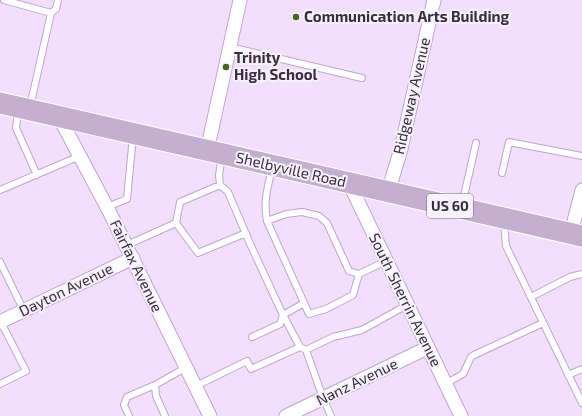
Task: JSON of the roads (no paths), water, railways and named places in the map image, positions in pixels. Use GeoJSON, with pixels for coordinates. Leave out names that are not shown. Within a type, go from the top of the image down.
{"type":"FeatureCollection","features":[{"type":"Feature","properties":{"kind":"main road","name":"Shelbyville Road"},"geometry":{"type":"LineString","coordinates":[[16,107],[576,234]]}},
{"type":"Feature","properties":{"kind":"street"},"geometry":{"type":"LineString","coordinates":[[214,152],[230,47],[240,0]]}},
{"type":"Feature","properties":{"kind":"street","name":"Ridgeway Avenue"},"geometry":{"type":"LineString","coordinates":[[388,192],[401,149],[434,0]]}},
{"type":"Feature","properties":{"kind":"street","name":"Fairfax Avenue"},"geometry":{"type":"LineString","coordinates":[[59,117],[127,245],[210,416]]}},
{"type":"Feature","properties":{"kind":"street","name":"South Sherrin Avenue"},"geometry":{"type":"LineString","coordinates":[[349,183],[461,416]]}},
{"type":"Feature","properties":{"kind":"street"},"geometry":{"type":"LineString","coordinates":[[576,234],[582,190]]}},
{"type":"Feature","properties":{"kind":"street","name":"Dayton Avenue"},"geometry":{"type":"LineString","coordinates":[[0,322],[133,258]]}},
{"type":"Feature","properties":{"kind":"street","name":"Nanz Avenue"},"geometry":{"type":"LineString","coordinates":[[286,416],[427,348]]}},
{"type":"Feature","properties":{"kind":"lane"},"geometry":{"type":"LineString","coordinates":[[4,0],[30,3],[51,13]]}},
{"type":"Feature","properties":{"kind":"lane"},"geometry":{"type":"LineString","coordinates":[[36,174],[16,128],[16,107],[51,13],[56,9],[58,0]]}},
{"type":"Feature","properties":{"kind":"lane"},"geometry":{"type":"LineString","coordinates":[[230,47],[362,78]]}},
{"type":"Feature","properties":{"kind":"lane"},"geometry":{"type":"LineString","coordinates":[[107,207],[127,199],[133,134]]}},
{"type":"Feature","properties":{"kind":"lane"},"geometry":{"type":"LineString","coordinates":[[502,174],[509,142],[582,156]]}},
{"type":"Feature","properties":{"kind":"lane"},"geometry":{"type":"LineString","coordinates":[[461,209],[476,143]]}},
{"type":"Feature","properties":{"kind":"lane"},"geometry":{"type":"LineString","coordinates":[[214,152],[220,184],[228,192],[246,233],[250,246],[283,315],[303,348],[331,416]]}},
{"type":"Feature","properties":{"kind":"lane"},"geometry":{"type":"LineString","coordinates":[[0,190],[80,156]]}},
{"type":"Feature","properties":{"kind":"lane"},"geometry":{"type":"LineString","coordinates":[[273,166],[266,194],[265,209],[267,221],[309,314],[326,309],[353,295],[358,274]]}},
{"type":"Feature","properties":{"kind":"lane"},"geometry":{"type":"LineString","coordinates":[[220,184],[180,202],[176,223],[198,253],[246,233]]}},
{"type":"Feature","properties":{"kind":"lane"},"geometry":{"type":"LineString","coordinates":[[267,221],[286,214],[302,212],[319,216],[327,223],[349,271],[358,274],[386,261]]}},
{"type":"Feature","properties":{"kind":"lane"},"geometry":{"type":"LineString","coordinates":[[504,218],[506,246],[582,403]]}},
{"type":"Feature","properties":{"kind":"lane"},"geometry":{"type":"LineString","coordinates":[[127,245],[176,223]]}},
{"type":"Feature","properties":{"kind":"lane"},"geometry":{"type":"LineString","coordinates":[[0,262],[24,311]]}},
{"type":"Feature","properties":{"kind":"lane"},"geometry":{"type":"LineString","coordinates":[[530,297],[570,277],[582,274]]}},
{"type":"Feature","properties":{"kind":"lane"},"geometry":{"type":"LineString","coordinates":[[252,337],[280,324],[283,315],[304,303]]}},
{"type":"Feature","properties":{"kind":"lane"},"geometry":{"type":"LineString","coordinates":[[196,386],[247,361],[251,369],[333,337],[362,330],[407,305]]}},
{"type":"Feature","properties":{"kind":"lane"},"geometry":{"type":"LineString","coordinates":[[0,322],[26,371],[0,384]]}},
{"type":"Feature","properties":{"kind":"lane"},"geometry":{"type":"LineString","coordinates":[[445,384],[463,374],[471,357],[474,355],[543,323]]}},
{"type":"Feature","properties":{"kind":"lane"},"geometry":{"type":"LineString","coordinates":[[129,416],[124,405],[127,397],[155,385],[187,367]]}},
{"type":"Feature","properties":{"kind":"lane"},"geometry":{"type":"LineString","coordinates":[[568,375],[582,369]]}},
{"type":"Feature","properties":{"kind":"lane"},"geometry":{"type":"LineString","coordinates":[[155,385],[156,396],[165,416]]}},
{"type":"Feature","properties":{"kind":"place","name":"Communication Arts Building"},"geometry":{"type":"Point","coordinates":[296,17]}},
{"type":"Feature","properties":{"kind":"place","name":"Trinity High School"},"geometry":{"type":"Point","coordinates":[226,67]}}]}
